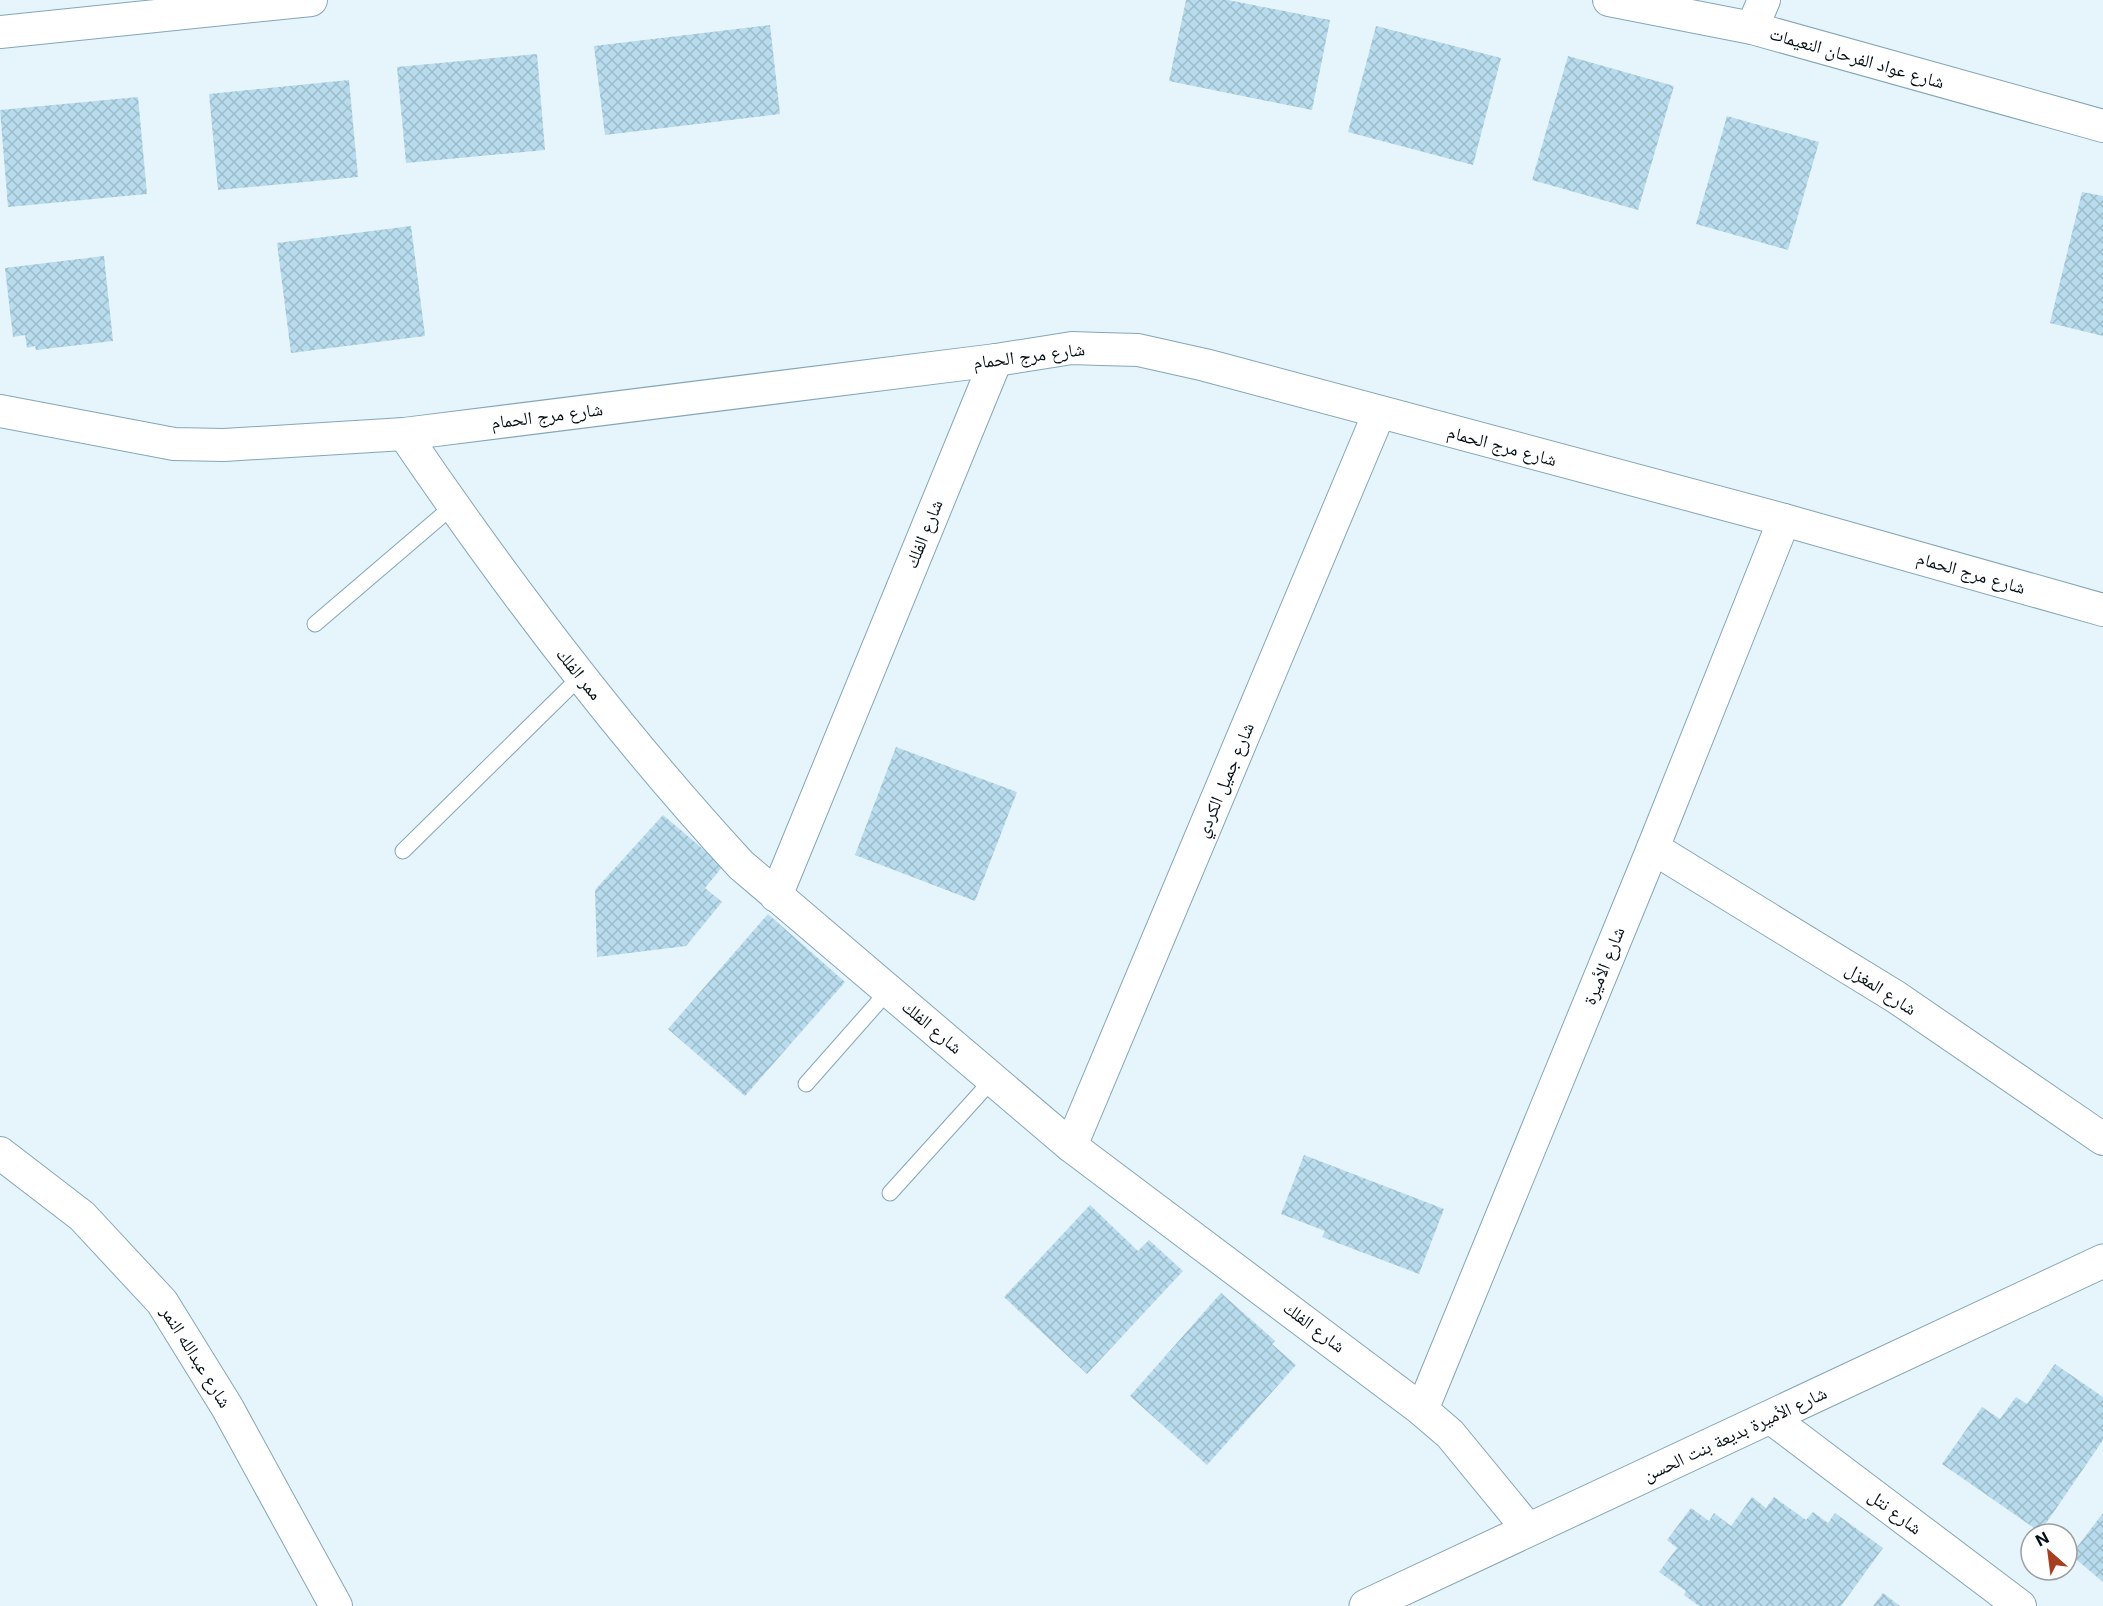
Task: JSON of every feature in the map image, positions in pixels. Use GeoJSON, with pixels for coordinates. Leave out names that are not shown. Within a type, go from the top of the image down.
{"type":"FeatureCollection","features":[{"type":"Feature","properties":{"kind":"street"},"geometry":{"type":"LineString","coordinates":[[0,32],[311,0]]}},
{"type":"Feature","properties":{"kind":"street","name":"شارع عواد الفرحان النعيمات"},"geometry":{"type":"LineString","coordinates":[[1609,0],[1752,28],[2103,126]]}},
{"type":"Feature","properties":{"kind":"street"},"geometry":{"type":"LineString","coordinates":[[1752,28],[1764,0]]}},
{"type":"Feature","properties":{"kind":"street","name":"شارع مرج الحمام"},"geometry":{"type":"LineString","coordinates":[[0,411],[174,444],[224,446],[404,434],[996,360],[1072,348],[1138,350],[1205,365],[1784,520],[2103,610]]}},
{"type":"Feature","properties":{"kind":"street","name":"شارع الفلك"},"geometry":{"type":"LineString","coordinates":[[996,360],[776,896],[1071,1146],[1422,1410],[1450,1434],[1528,1529]]}},
{"type":"Feature","properties":{"kind":"street","name":"شارع جميل الكردي"},"geometry":{"type":"LineString","coordinates":[[1071,1146],[1379,413]]}},
{"type":"Feature","properties":{"kind":"street","name":"ممر الفلك"},"geometry":{"type":"LineString","coordinates":[[404,434],[453,506],[580,678],[713,835],[741,865],[776,896]]}},
{"type":"Feature","properties":{"kind":"street","name":"شارع الأميرة"},"geometry":{"type":"LineString","coordinates":[[1422,1410],[1653,848],[1784,520]]}},
{"type":"Feature","properties":{"kind":"street","name":"شارع المغزل"},"geometry":{"type":"LineString","coordinates":[[1653,848],[1896,997],[2103,1139]]}},
{"type":"Feature","properties":{"kind":"street","name":"شارع عبدالله النمر"},"geometry":{"type":"LineString","coordinates":[[0,1153],[82,1216],[162,1302],[227,1407],[336,1606]]}},
{"type":"Feature","properties":{"kind":"street","name":"شارع الأميرة بديعة بنت الحسن"},"geometry":{"type":"LineString","coordinates":[[1366,1606],[2103,1261]]}},
{"type":"Feature","properties":{"kind":"street","name":"شارع نتل"},"geometry":{"type":"LineString","coordinates":[[1771,1418],[2020,1606]]}},
{"type":"Feature","properties":{"kind":"lane"},"geometry":{"type":"LineString","coordinates":[[315,624],[453,506]]}},
{"type":"Feature","properties":{"kind":"lane"},"geometry":{"type":"LineString","coordinates":[[403,851],[580,678]]}},
{"type":"Feature","properties":{"kind":"lane"},"geometry":{"type":"LineString","coordinates":[[806,1084],[889,990]]}},
{"type":"Feature","properties":{"kind":"lane"},"geometry":{"type":"LineString","coordinates":[[890,1193],[993,1079]]}},
{"type":"Feature","properties":{"kind":"building"},"geometry":{"type":"Polygon","coordinates":[[[1186,0],[1228,0],[1330,20],[1312,110],[1169,81],[1186,0]]]}},
{"type":"Feature","properties":{"kind":"building"},"geometry":{"type":"Polygon","coordinates":[[[770,25],[780,114],[605,135],[594,46],[770,25]]]}},
{"type":"Feature","properties":{"kind":"building"},"geometry":{"type":"Polygon","coordinates":[[[1376,26],[1501,58],[1473,165],[1348,132],[1376,26]]]}},
{"type":"Feature","properties":{"kind":"building"},"geometry":{"type":"Polygon","coordinates":[[[537,54],[545,150],[406,163],[397,67],[537,54]]]}},
{"type":"Feature","properties":{"kind":"building"},"geometry":{"type":"Polygon","coordinates":[[[1568,56],[1674,86],[1638,210],[1532,180],[1568,56]]]}},
{"type":"Feature","properties":{"kind":"building"},"geometry":{"type":"Polygon","coordinates":[[[349,80],[358,177],[218,190],[209,94],[349,80]]]}},
{"type":"Feature","properties":{"kind":"building"},"geometry":{"type":"Polygon","coordinates":[[[138,97],[147,194],[8,207],[0,110],[138,97]]]}},
{"type":"Feature","properties":{"kind":"building"},"geometry":{"type":"Polygon","coordinates":[[[1727,116],[1819,142],[1788,250],[1696,224],[1727,116]]]}},
{"type":"Feature","properties":{"kind":"building"},"geometry":{"type":"Polygon","coordinates":[[[2082,192],[2103,196],[2103,336],[2050,323],[2082,192]]]}},
{"type":"Feature","properties":{"kind":"building"},"geometry":{"type":"Polygon","coordinates":[[[411,226],[425,336],[291,353],[277,243],[411,226]]]}},
{"type":"Feature","properties":{"kind":"building"},"geometry":{"type":"Polygon","coordinates":[[[104,256],[113,341],[36,350],[35,346],[27,348],[25,335],[13,337],[5,268],[104,256]]]}},
{"type":"Feature","properties":{"kind":"building"},"geometry":{"type":"Polygon","coordinates":[[[896,747],[1017,792],[975,901],[855,855],[896,747]]]}},
{"type":"Feature","properties":{"kind":"building"},"geometry":{"type":"Polygon","coordinates":[[[663,815],[723,866],[705,888],[722,902],[686,946],[597,957],[595,890],[663,815]]]}},
{"type":"Feature","properties":{"kind":"building"},"geometry":{"type":"Polygon","coordinates":[[[768,914],[845,982],[745,1096],[668,1029],[768,914]]]}},
{"type":"Feature","properties":{"kind":"building"},"geometry":{"type":"Polygon","coordinates":[[[1304,1155],[1444,1209],[1419,1274],[1322,1237],[1325,1231],[1281,1214],[1304,1155]]]}},
{"type":"Feature","properties":{"kind":"building"},"geometry":{"type":"Polygon","coordinates":[[[1090,1205],[1138,1251],[1149,1240],[1183,1271],[1087,1374],[1004,1297],[1090,1205]]]}},
{"type":"Feature","properties":{"kind":"building"},"geometry":{"type":"Polygon","coordinates":[[[1221,1293],[1275,1341],[1272,1344],[1296,1365],[1207,1465],[1130,1396],[1221,1293]]]}},
{"type":"Feature","properties":{"kind":"building"},"geometry":{"type":"Polygon","coordinates":[[[2055,1364],[2103,1397],[2103,1440],[2047,1522],[2026,1522],[1942,1464],[1982,1407],[2000,1419],[2016,1397],[2027,1404],[2055,1364]]]}},
{"type":"Feature","properties":{"kind":"building"},"geometry":{"type":"Polygon","coordinates":[[[1752,1497],[1766,1508],[1774,1497],[1806,1520],[1813,1512],[1828,1523],[1835,1513],[1883,1548],[1841,1606],[1699,1606],[1684,1595],[1686,1591],[1659,1572],[1677,1548],[1667,1540],[1691,1508],[1709,1521],[1714,1513],[1731,1526],[1752,1497]]]}},
{"type":"Feature","properties":{"kind":"building"},"geometry":{"type":"Polygon","coordinates":[[[2103,1513],[2103,1582],[2079,1562],[2079,1544],[2103,1513]]]}},
{"type":"Feature","properties":{"kind":"building"},"geometry":{"type":"Polygon","coordinates":[[[1883,1593],[1900,1606],[1873,1606],[1883,1593]]]}}]}
